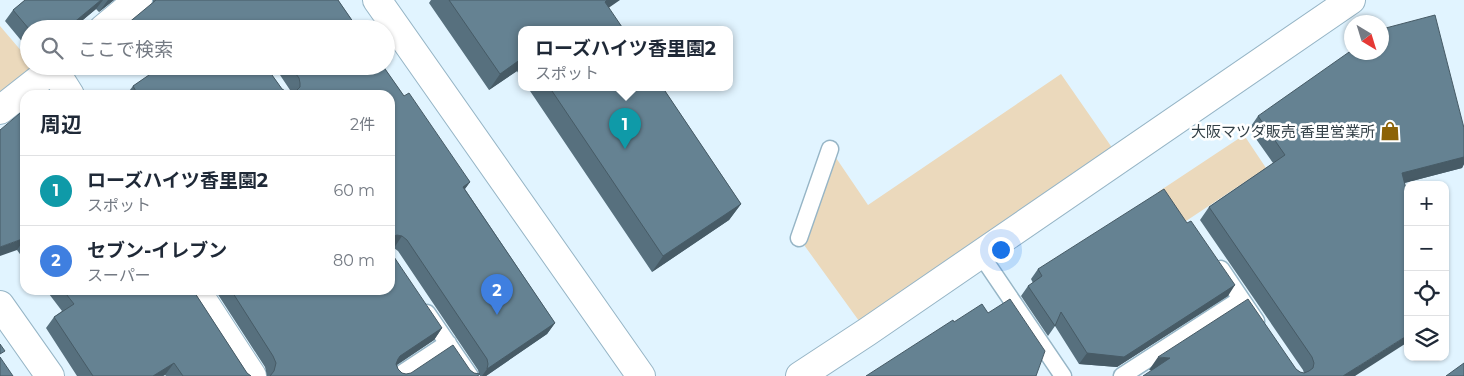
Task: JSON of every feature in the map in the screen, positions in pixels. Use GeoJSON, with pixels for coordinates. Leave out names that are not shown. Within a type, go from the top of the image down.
{"type":"FeatureCollection","features":[{"type":"Feature","properties":{"kind":"street"},"geometry":{"type":"LineString","coordinates":[[113,20],[138,0]]}},
{"type":"Feature","properties":{"kind":"street"},"geometry":{"type":"LineString","coordinates":[[377,0],[391,20]]}},
{"type":"Feature","properties":{"kind":"street"},"geometry":{"type":"LineString","coordinates":[[800,376],[981,255],[1351,0]]}},
{"type":"Feature","properties":{"kind":"street"},"geometry":{"type":"LineString","coordinates":[[395,26],[641,376]]}},
{"type":"Feature","properties":{"kind":"street"},"geometry":{"type":"LineString","coordinates":[[25,90],[44,75]]}},
{"type":"Feature","properties":{"kind":"street"},"geometry":{"type":"LineString","coordinates":[[59,75],[67,90]]}},
{"type":"Feature","properties":{"kind":"street"},"geometry":{"type":"LineString","coordinates":[[0,110],[20,94]]}},
{"type":"Feature","properties":{"kind":"street"},"geometry":{"type":"LineString","coordinates":[[199,295],[252,376]]}},
{"type":"Feature","properties":{"kind":"street"},"geometry":{"type":"LineString","coordinates":[[0,305],[50,376]]}},
{"type":"Feature","properties":{"kind":"lane"},"geometry":{"type":"LineString","coordinates":[[799,238],[830,149]]}},
{"type":"Feature","properties":{"kind":"lane"},"geometry":{"type":"LineString","coordinates":[[981,255],[1063,376]]}},
{"type":"Feature","properties":{"kind":"lane"},"geometry":{"type":"LineString","coordinates":[[1215,259],[1263,330]]}},
{"type":"Feature","properties":{"kind":"lane"},"geometry":{"type":"LineString","coordinates":[[416,296],[470,376]]}},
{"type":"Feature","properties":{"kind":"lane"},"geometry":{"type":"LineString","coordinates":[[1122,376],[1241,299]]}},
{"type":"Feature","properties":{"kind":"lane"},"geometry":{"type":"LineString","coordinates":[[398,376],[448,343]]}},
{"type":"Feature","properties":{"kind":"shaded area"},"geometry":{"type":"Polygon","coordinates":[[[0,26],[20,49],[20,75],[40,75],[42,77],[25,90],[20,90],[20,94],[0,110],[0,26]]]}},
{"type":"Feature","properties":{"kind":"shaded area"},"geometry":{"type":"Polygon","coordinates":[[[1061,74],[1122,162],[867,332],[799,238],[830,149],[868,205],[1061,74]]]}},
{"type":"Feature","properties":{"kind":"shaded area"},"geometry":{"type":"Polygon","coordinates":[[[1244,135],[1266,168],[1180,225],[1158,192],[1244,135]]]}},
{"type":"Feature","properties":{"kind":"building"},"geometry":{"type":"Polygon","coordinates":[[[25,0],[101,0],[77,20],[21,20],[13,10],[25,0]]]}},
{"type":"Feature","properties":{"kind":"building"},"geometry":{"type":"Polygon","coordinates":[[[156,0],[338,0],[352,20],[132,20],[156,0]]]}},
{"type":"Feature","properties":{"kind":"building"},"geometry":{"type":"Polygon","coordinates":[[[449,0],[607,0],[605,2],[621,26],[518,26],[518,61],[500,74],[449,0]]]}},
{"type":"Feature","properties":{"kind":"building"},"geometry":{"type":"Polygon","coordinates":[[[1435,15],[1464,128],[1464,157],[1402,173],[1404,181],[1404,338],[1343,376],[1143,376],[1170,358],[1158,357],[1248,299],[1296,369],[1304,373],[1313,368],[1312,357],[1209,207],[1285,155],[1258,116],[1344,56],[1344,60],[1389,60],[1389,27],[1435,15]]]}},
{"type":"Feature","properties":{"kind":"building"},"geometry":{"type":"Polygon","coordinates":[[[149,75],[272,75],[284,90],[135,90],[133,86],[149,75]]]}},
{"type":"Feature","properties":{"kind":"building"},"geometry":{"type":"Polygon","coordinates":[[[297,75],[389,75],[404,96],[409,93],[470,182],[463,187],[555,323],[487,369],[487,359],[407,240],[395,236],[395,90],[297,90],[300,87],[300,83],[297,75]]]}},
{"type":"Feature","properties":{"kind":"building"},"geometry":{"type":"Polygon","coordinates":[[[552,91],[665,91],[741,204],[663,256],[552,91]]]}},
{"type":"Feature","properties":{"kind":"building"},"geometry":{"type":"Polygon","coordinates":[[[20,113],[20,240],[0,247],[0,130],[20,113]]]}},
{"type":"Feature","properties":{"kind":"building"},"geometry":{"type":"Polygon","coordinates":[[[1164,189],[1187,223],[1191,221],[1235,285],[1124,357],[1087,353],[1061,312],[1055,326],[1028,286],[1042,276],[1038,269],[1164,189]]]}},
{"type":"Feature","properties":{"kind":"building"},"geometry":{"type":"Polygon","coordinates":[[[395,258],[442,328],[400,356],[396,364],[398,369],[402,373],[411,373],[453,345],[470,370],[480,374],[477,376],[270,376],[274,371],[276,363],[234,295],[395,295],[395,258]]]}},
{"type":"Feature","properties":{"kind":"building"},"geometry":{"type":"Polygon","coordinates":[[[67,295],[196,295],[247,373],[251,376],[183,376],[174,363],[153,376],[93,376],[54,317],[74,304],[67,295]]]}},
{"type":"Feature","properties":{"kind":"building"},"geometry":{"type":"Polygon","coordinates":[[[1010,299],[1045,351],[1036,376],[866,376],[953,320],[954,322],[982,304],[988,313],[1010,299]]]}},
{"type":"Feature","properties":{"kind":"building"},"geometry":{"type":"Polygon","coordinates":[[[0,344],[5,351],[0,354],[0,344]]]}},
{"type":"Feature","properties":{"kind":"building"},"geometry":{"type":"Polygon","coordinates":[[[0,357],[13,376],[0,376],[0,357]]]}},
{"type":"Feature","properties":{"kind":"building"},"geometry":{"type":"Polygon","coordinates":[[[1464,363],[1464,376],[1446,376],[1464,363]]]}},
{"type":"Feature","properties":{"kind":"place","name":"大阪マツダ販売 香里営業所"},"geometry":{"type":"Point","coordinates":[1390,131]}},
{"type":"Feature","properties":{"kind":"place","name":"ローズハイツ香里園2"},"geometry":{"type":"Point","coordinates":[625,149]}},
{"type":"Feature","properties":{"kind":"place","name":"セブン-イレブン"},"geometry":{"type":"Point","coordinates":[497,315]}}]}
